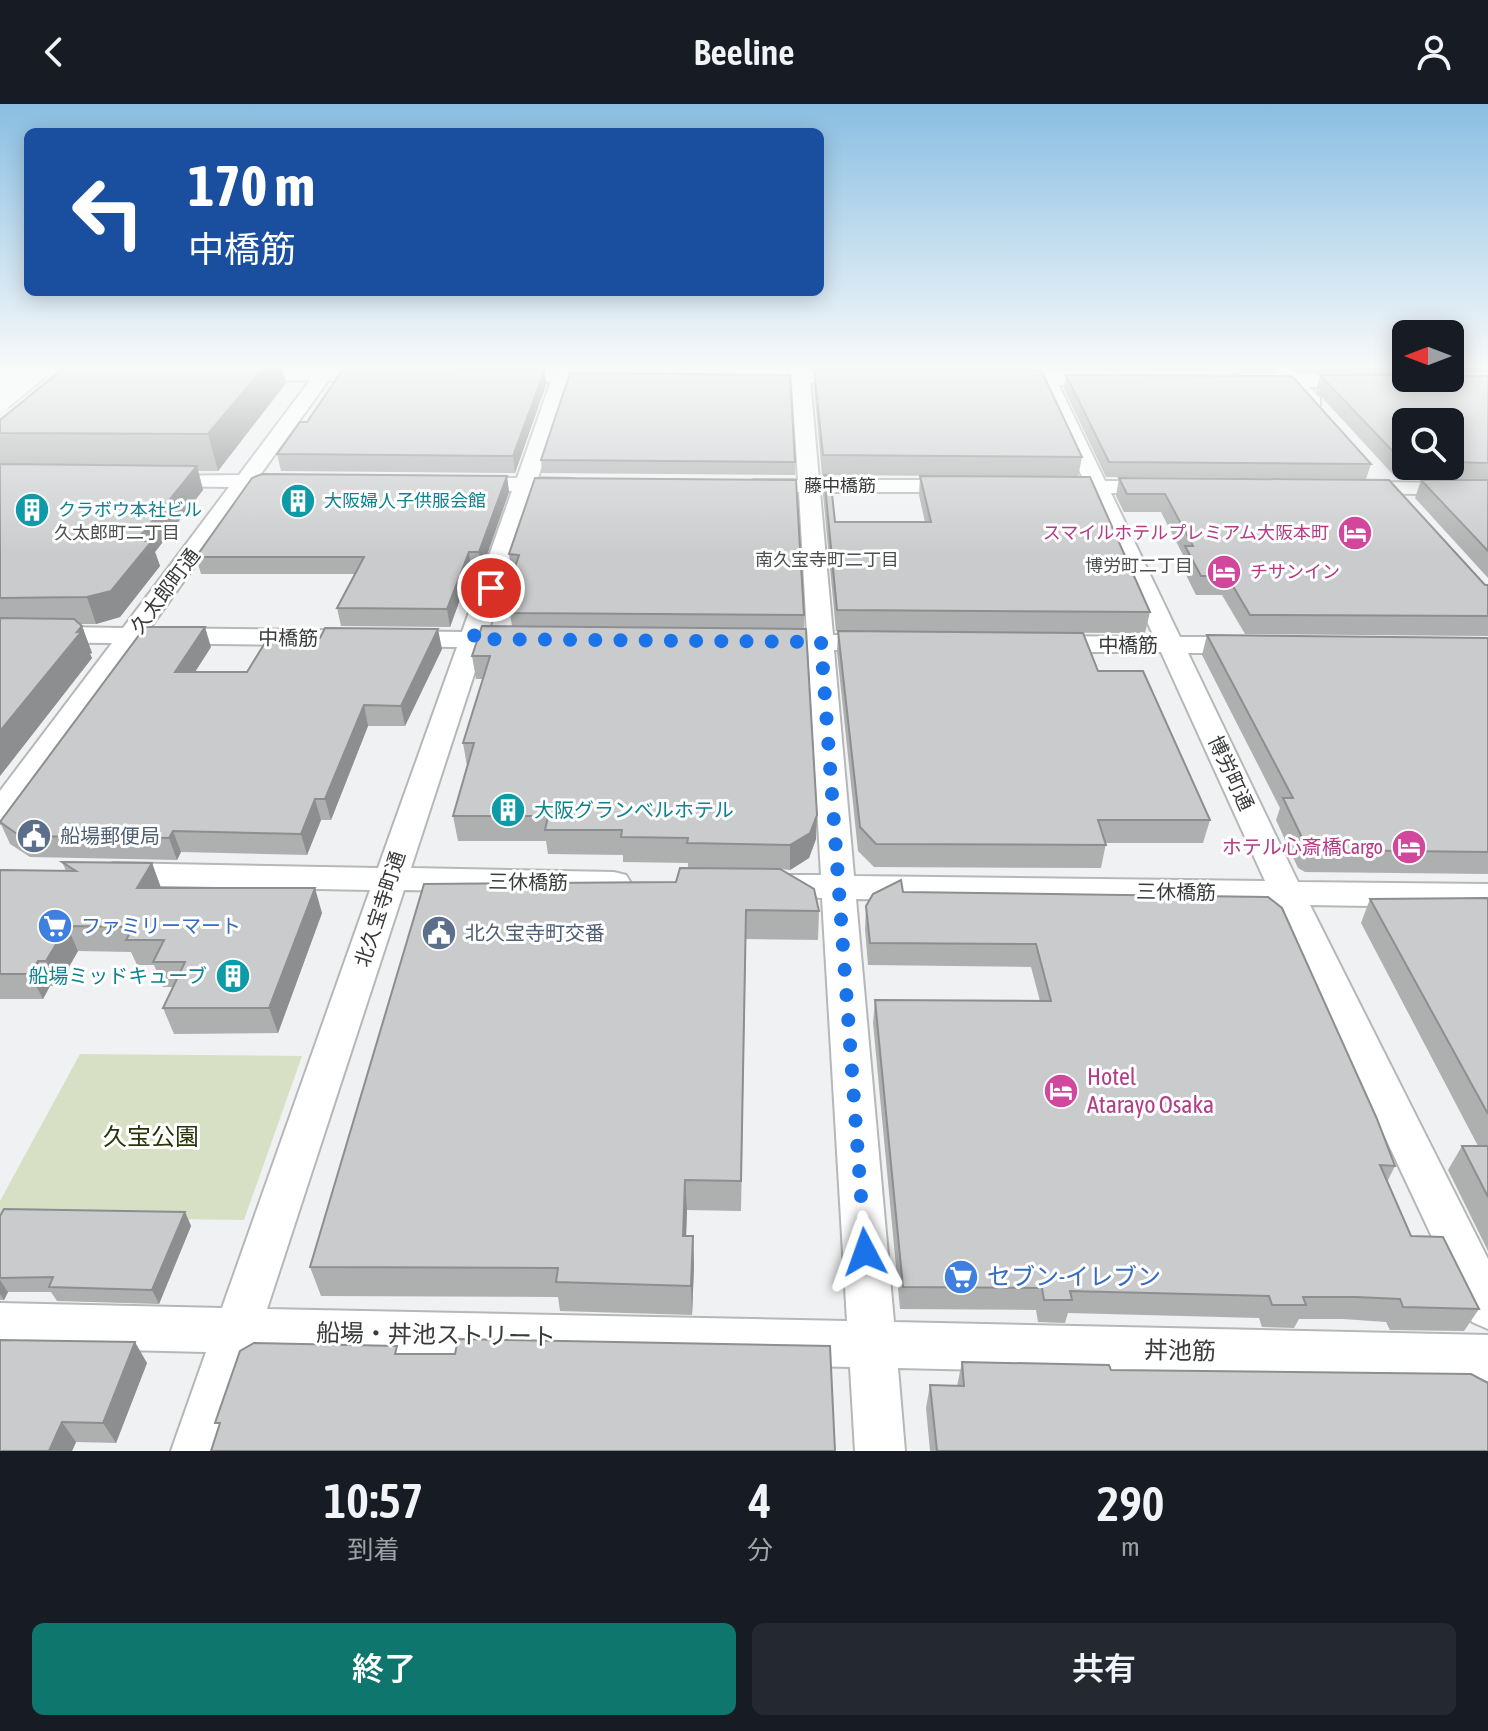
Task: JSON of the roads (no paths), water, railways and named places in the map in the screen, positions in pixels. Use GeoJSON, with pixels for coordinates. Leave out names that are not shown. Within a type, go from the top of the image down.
{"type":"FeatureCollection","features":[{"type":"Feature","properties":{"kind":"street","name":"久太郎町通"},"geometry":{"type":"LineString","coordinates":[[0,813],[284,430]]}},
{"type":"Feature","properties":{"kind":"street","name":"北久宝寺町通"},"geometry":{"type":"LineString","coordinates":[[196,1451],[544,430]]}},
{"type":"Feature","properties":{"kind":"street"},"geometry":{"type":"LineString","coordinates":[[804,430],[880,1451]]}},
{"type":"Feature","properties":{"kind":"street","name":"博労町通"},"geometry":{"type":"LineString","coordinates":[[1071,430],[1287,893],[1488,1307]]}},
{"type":"Feature","properties":{"kind":"street"},"geometry":{"type":"LineString","coordinates":[[1371,467],[1410,510]]}},
{"type":"Feature","properties":{"kind":"street"},"geometry":{"type":"LineString","coordinates":[[139,480],[309,482]]}},
{"type":"Feature","properties":{"kind":"street"},"geometry":{"type":"LineString","coordinates":[[448,484],[588,485]]}},
{"type":"Feature","properties":{"kind":"street","name":"藤中橋筋"},"geometry":{"type":"LineString","coordinates":[[728,486],[977,487]]}},
{"type":"Feature","properties":{"kind":"street"},"geometry":{"type":"LineString","coordinates":[[1037,487],[1175,487]]}},
{"type":"Feature","properties":{"kind":"street"},"geometry":{"type":"LineString","coordinates":[[1329,488],[1488,489]]}},
{"type":"Feature","properties":{"kind":"street","name":"中橋筋"},"geometry":{"type":"LineString","coordinates":[[0,634],[550,640]]}},
{"type":"Feature","properties":{"kind":"street"},"geometry":{"type":"LineString","coordinates":[[736,642],[905,643]]}},
{"type":"Feature","properties":{"kind":"street","name":"中橋筋"},"geometry":{"type":"LineString","coordinates":[[1016,644],[1266,645]]}},
{"type":"Feature","properties":{"kind":"street","name":"三休橋筋"},"geometry":{"type":"LineString","coordinates":[[79,873],[639,884]]}},
{"type":"Feature","properties":{"kind":"street","name":"三休橋筋"},"geometry":{"type":"LineString","coordinates":[[735,886],[1488,896]]}},
{"type":"Feature","properties":{"kind":"street","name":"船場・丼池ストリート"},"geometry":{"type":"LineString","coordinates":[[0,1325],[871,1345]]}},
{"type":"Feature","properties":{"kind":"street","name":"丼池筋"},"geometry":{"type":"LineString","coordinates":[[871,1345],[1488,1358]]}},
{"type":"Feature","properties":{"kind":"place","name":"大阪婦人子供服会館"},"geometry":{"type":"Point","coordinates":[298,501]}},
{"type":"Feature","properties":{"kind":"place","name":"クラボウ本社ビル"},"geometry":{"type":"Point","coordinates":[32,510]}},
{"type":"Feature","properties":{"kind":"place","name":"スマイルホテルプレミアム大阪本町"},"geometry":{"type":"Point","coordinates":[1355,533]}},
{"type":"Feature","properties":{"kind":"place","name":"チサンイン"},"geometry":{"type":"Point","coordinates":[1224,572]}},
{"type":"Feature","properties":{"kind":"place","name":"大阪グランべルホテル"},"geometry":{"type":"Point","coordinates":[508,810]}},
{"type":"Feature","properties":{"kind":"place","name":"船場郵便局"},"geometry":{"type":"Point","coordinates":[34,836]}},
{"type":"Feature","properties":{"kind":"place","name":"ホテル心斎橋Cargo"},"geometry":{"type":"Point","coordinates":[1409,847]}},
{"type":"Feature","properties":{"kind":"place","name":"ファミリーマート"},"geometry":{"type":"Point","coordinates":[55,926]}},
{"type":"Feature","properties":{"kind":"place","name":"北久宝寺町交番"},"geometry":{"type":"Point","coordinates":[439,933]}},
{"type":"Feature","properties":{"kind":"place","name":"船場ミッドキューブ"},"geometry":{"type":"Point","coordinates":[233,976]}},
{"type":"Feature","properties":{"kind":"place","name":"Hotel Atarayo Osaka"},"geometry":{"type":"Point","coordinates":[1061,1091]}},
{"type":"Feature","properties":{"kind":"place","name":"セブン-イレブン"},"geometry":{"type":"Point","coordinates":[961,1277]}},
{"type":"Feature","properties":{"kind":"district","name":"久太郎町二丁目"},"geometry":{"type":"Point","coordinates":[117,533]}},
{"type":"Feature","properties":{"kind":"district","name":"南久宝寺町二丁目"},"geometry":{"type":"Point","coordinates":[827,560]}},
{"type":"Feature","properties":{"kind":"district","name":"博労町二丁目"},"geometry":{"type":"Point","coordinates":[1139,566]}},
{"type":"Feature","properties":{"kind":"park label","name":"久宝公園"},"geometry":{"type":"Point","coordinates":[151,1137]}}]}
